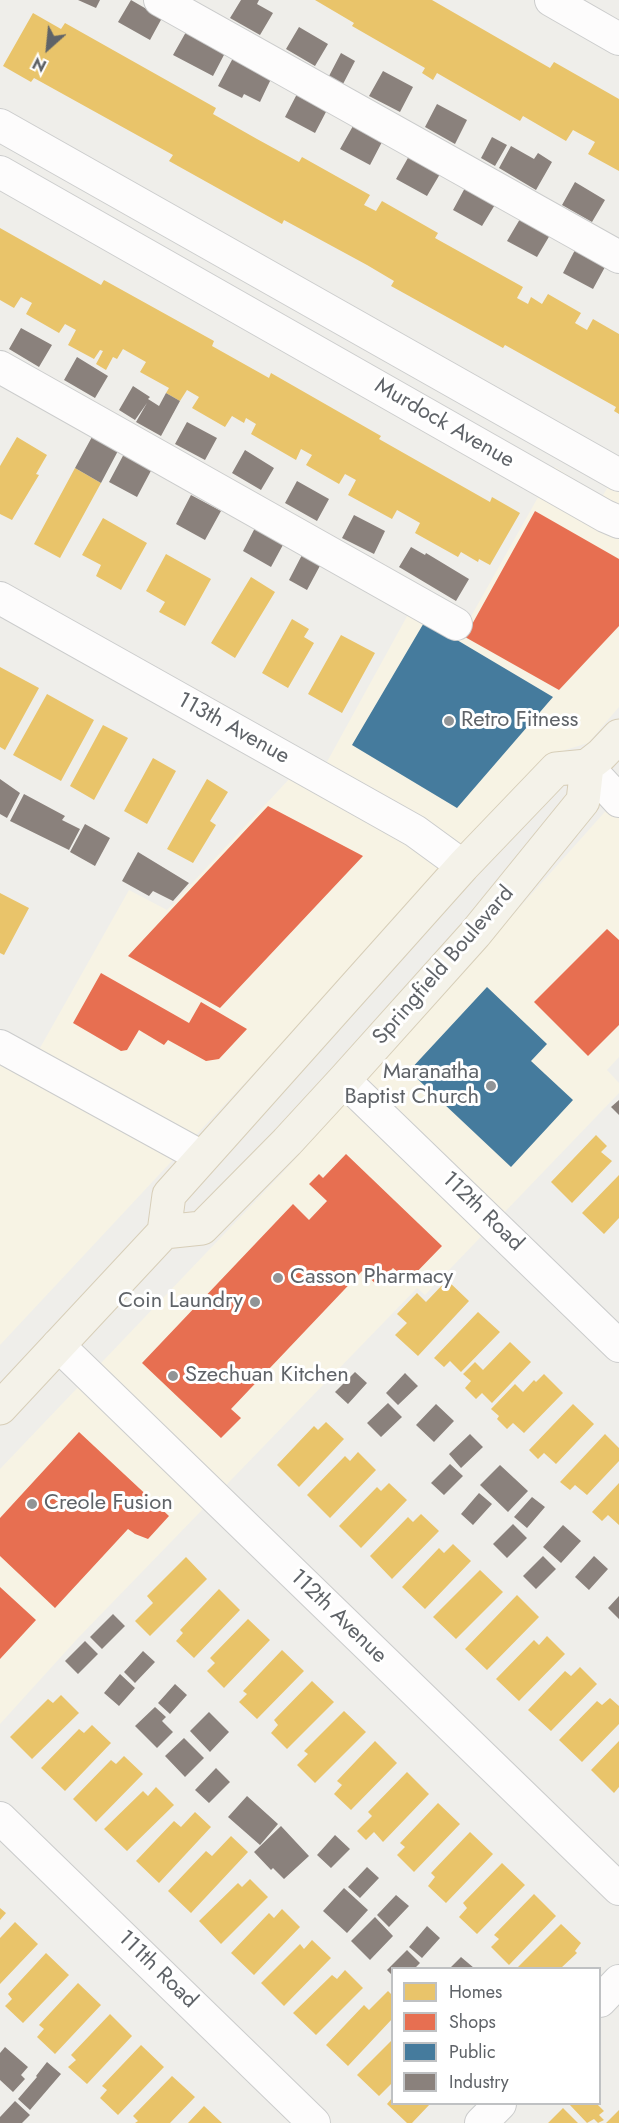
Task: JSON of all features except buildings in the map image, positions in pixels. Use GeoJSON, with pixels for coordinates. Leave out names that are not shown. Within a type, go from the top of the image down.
{"type":"FeatureCollection","features":[{"type":"Feature","properties":{"kind":"main road"},"geometry":{"type":"LineString","coordinates":[[0,1408],[164,1232],[169,1195],[463,866],[556,769],[587,766],[619,736]]}},
{"type":"Feature","properties":{"kind":"main road","name":"Springfield Boulevard"},"geometry":{"type":"LineString","coordinates":[[164,1232],[202,1228],[344,1080],[475,934],[583,801],[587,766]]}},
{"type":"Feature","properties":{"kind":"street"},"geometry":{"type":"LineString","coordinates":[[160,0],[619,257]]}},
{"type":"Feature","properties":{"kind":"street"},"geometry":{"type":"LineString","coordinates":[[551,0],[619,39]]}},
{"type":"Feature","properties":{"kind":"street","name":"Murdock Avenue"},"geometry":{"type":"LineString","coordinates":[[0,125],[619,474]]}},
{"type":"Feature","properties":{"kind":"street","name":"Murdock Avenue"},"geometry":{"type":"LineString","coordinates":[[0,172],[619,522]]}},
{"type":"Feature","properties":{"kind":"street"},"geometry":{"type":"LineString","coordinates":[[269,325],[290,289]]}},
{"type":"Feature","properties":{"kind":"street"},"geometry":{"type":"LineString","coordinates":[[0,368],[456,624]]}},
{"type":"Feature","properties":{"kind":"street","name":"113th Avenue"},"geometry":{"type":"LineString","coordinates":[[0,598],[415,831],[463,866]]}},
{"type":"Feature","properties":{"kind":"street"},"geometry":{"type":"LineString","coordinates":[[587,766],[619,801]]}},
{"type":"Feature","properties":{"kind":"street"},"geometry":{"type":"LineString","coordinates":[[0,1046],[202,1157]]}},
{"type":"Feature","properties":{"kind":"street","name":"112th Road"},"geometry":{"type":"LineString","coordinates":[[344,1080],[619,1346]]}},
{"type":"Feature","properties":{"kind":"street","name":"112th Avenue"},"geometry":{"type":"LineString","coordinates":[[58,1345],[619,1889]]}},
{"type":"Feature","properties":{"kind":"street","name":"111th Road"},"geometry":{"type":"LineString","coordinates":[[0,1818],[314,2123]]}},
{"type":"Feature","properties":{"kind":"street"},"geometry":{"type":"LineString","coordinates":[[601,2000],[619,1981]]}},
{"type":"Feature","properties":{"kind":"street"},"geometry":{"type":"LineString","coordinates":[[481,2123],[498,2105]]}},
{"type":"Feature","properties":{"kind":"shaded area"},"geometry":{"type":"Polygon","coordinates":[[[555,467],[602,497],[619,468],[619,707],[588,743],[552,754],[0,1345],[0,1039],[36,1055],[129,890],[167,910],[305,762],[322,771],[411,609],[460,636],[555,467]]]}},
{"type":"Feature","properties":{"kind":"shaded area"},"geometry":{"type":"Polygon","coordinates":[[[619,796],[619,1057],[607,1070],[619,1083],[619,1093],[425,1295],[417,1288],[78,1638],[0,1724],[0,1469],[289,1166],[619,796]]]}},
{"type":"Feature","properties":{"kind":"place","name":"Retro Fitness"},"geometry":{"type":"Point","coordinates":[449,721]}},
{"type":"Feature","properties":{"kind":"place","name":"Maranatha Baptist Church"},"geometry":{"type":"Point","coordinates":[491,1086]}},
{"type":"Feature","properties":{"kind":"place","name":"Casson Pharmacy"},"geometry":{"type":"Point","coordinates":[278,1278]}},
{"type":"Feature","properties":{"kind":"place","name":"Coin Laundry"},"geometry":{"type":"Point","coordinates":[255,1302]}},
{"type":"Feature","properties":{"kind":"place","name":"Szechuan Kitchen"},"geometry":{"type":"Point","coordinates":[173,1376]}},
{"type":"Feature","properties":{"kind":"place","name":"Creole Fusion"},"geometry":{"type":"Point","coordinates":[32,1504]}}]}
